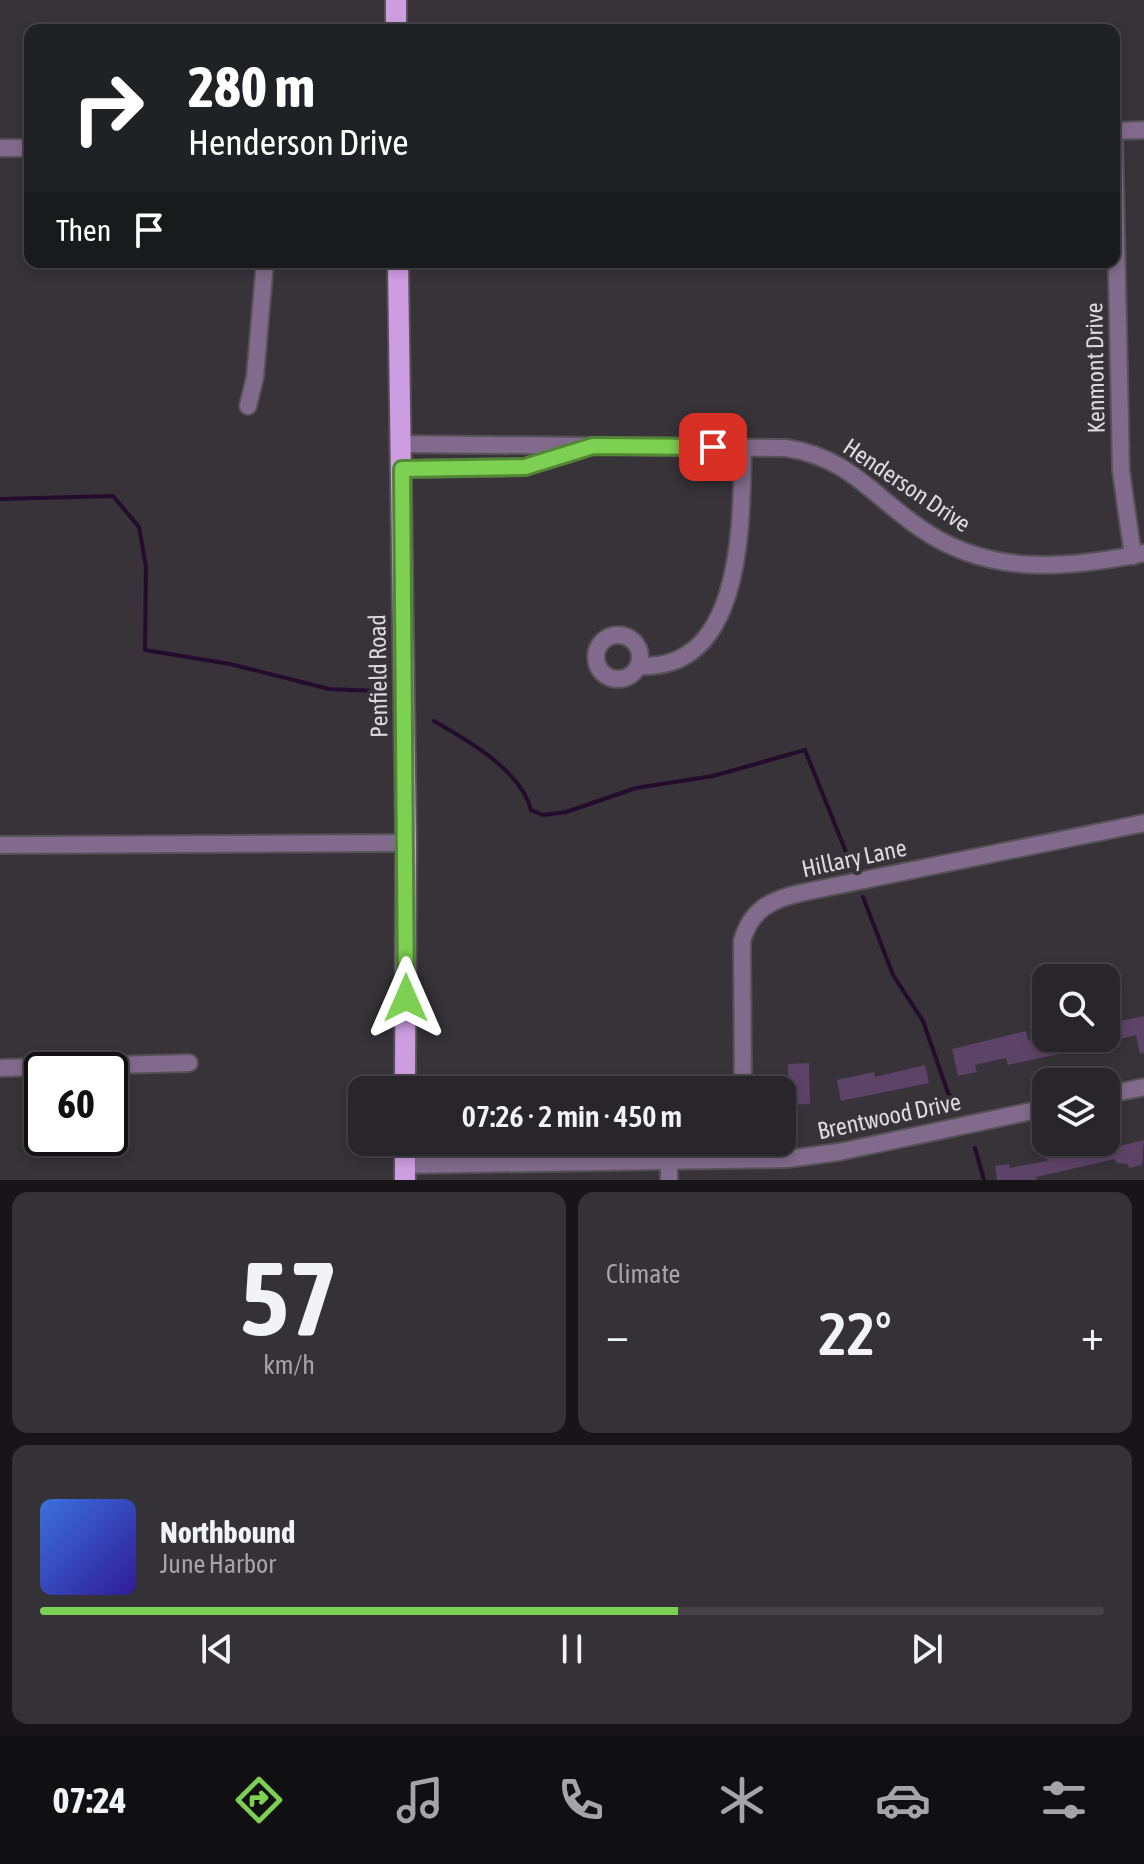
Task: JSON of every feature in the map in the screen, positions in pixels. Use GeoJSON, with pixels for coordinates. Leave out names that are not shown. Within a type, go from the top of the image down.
{"type":"FeatureCollection","features":[{"type":"Feature","properties":{"kind":"main road"},"geometry":{"type":"LineString","coordinates":[[396,0],[396,24]]}},
{"type":"Feature","properties":{"kind":"main road","name":"Penfield Road"},"geometry":{"type":"LineString","coordinates":[[398,268],[406,843],[405,1076]]}},
{"type":"Feature","properties":{"kind":"street"},"geometry":{"type":"LineString","coordinates":[[1120,131],[1144,130]]}},
{"type":"Feature","properties":{"kind":"street"},"geometry":{"type":"LineString","coordinates":[[0,148],[24,148]]}},
{"type":"Feature","properties":{"kind":"street"},"geometry":{"type":"LineString","coordinates":[[248,406],[255,377],[264,268]]}},
{"type":"Feature","properties":{"kind":"street","name":"Kenmont Drive"},"geometry":{"type":"LineString","coordinates":[[1117,268],[1121,471],[1139,554]]}},
{"type":"Feature","properties":{"kind":"street","name":"Henderson Drive"},"geometry":{"type":"LineString","coordinates":[[401,444],[786,448],[828,459],[869,484],[919,528],[965,553],[987,560],[1045,567],[1139,554]]}},
{"type":"Feature","properties":{"kind":"street","name":"Henderson Drive"},"geometry":{"type":"LineString","coordinates":[[402,469],[525,467],[593,446]]}},
{"type":"Feature","properties":{"kind":"street"},"geometry":{"type":"LineString","coordinates":[[639,666],[657,667],[685,656],[706,638],[721,614],[740,530],[743,447]]}},
{"type":"Feature","properties":{"kind":"street","name":"Hillary Lane"},"geometry":{"type":"LineString","coordinates":[[743,1076],[742,941],[746,925],[765,905],[800,893],[1144,823]]}},
{"type":"Feature","properties":{"kind":"street"},"geometry":{"type":"LineString","coordinates":[[0,845],[406,843]]}},
{"type":"Feature","properties":{"kind":"street"},"geometry":{"type":"LineString","coordinates":[[0,1068],[189,1063]]}},
{"type":"Feature","properties":{"kind":"street"},"geometry":{"type":"LineString","coordinates":[[1120,1092],[1144,1087]]}},
{"type":"Feature","properties":{"kind":"street","name":"Brentwood Drive"},"geometry":{"type":"LineString","coordinates":[[796,1153],[827,1154],[1032,1111]]}},
{"type":"Feature","properties":{"kind":"street","name":"Brentwood Drive"},"geometry":{"type":"LineString","coordinates":[[405,1172],[694,1156]]}},
{"type":"Feature","properties":{"kind":"street"},"geometry":{"type":"LineString","coordinates":[[669,1159],[669,1180]]}},
{"type":"Feature","properties":{"kind":"building"},"geometry":{"type":"Polygon","coordinates":[[[1144,1016],[1144,1053],[1140,1054],[1136,1035],[1120,1039],[1120,1021],[1144,1016]]]}},
{"type":"Feature","properties":{"kind":"building"},"geometry":{"type":"Polygon","coordinates":[[[1026,1031],[1028,1040],[1032,1039],[1032,1052],[1068,1052],[1008,1065],[1006,1058],[975,1065],[977,1072],[958,1076],[952,1049],[1026,1031]]]}},
{"type":"Feature","properties":{"kind":"building"},"geometry":{"type":"Polygon","coordinates":[[[809,1063],[810,1104],[796,1105],[796,1076],[788,1076],[788,1064],[809,1063]]]}},
{"type":"Feature","properties":{"kind":"building"},"geometry":{"type":"Polygon","coordinates":[[[925,1065],[929,1083],[841,1101],[837,1080],[874,1072],[875,1077],[925,1065]]]}},
{"type":"Feature","properties":{"kind":"building"},"geometry":{"type":"Polygon","coordinates":[[[1144,1140],[1142,1165],[1129,1168],[1128,1164],[1116,1163],[1115,1159],[1036,1177],[1037,1180],[997,1180],[995,1166],[1009,1164],[1010,1168],[1047,1161],[1046,1156],[1120,1156],[1120,1146],[1144,1140]]]}},
{"type":"Feature","properties":{"kind":"waterway"},"geometry":{"type":"LineString","coordinates":[[0,499],[113,496],[139,527],[146,567],[145,650],[230,664],[329,689],[376,691]]}},
{"type":"Feature","properties":{"kind":"waterway"},"geometry":{"type":"LineString","coordinates":[[434,721],[462,737],[505,769],[525,795],[531,810],[543,815],[566,812],[636,788],[713,776],[805,750],[846,852]]}},
{"type":"Feature","properties":{"kind":"waterway"},"geometry":{"type":"LineString","coordinates":[[863,897],[893,975],[923,1021],[948,1093],[955,1101]]}},
{"type":"Feature","properties":{"kind":"waterway"},"geometry":{"type":"LineString","coordinates":[[975,1148],[984,1180]]}},
{"type":"Feature","properties":{"kind":"route"},"geometry":{"type":"LineString","coordinates":[[406,998],[402,469],[525,467],[593,446],[713,447]]}}]}
